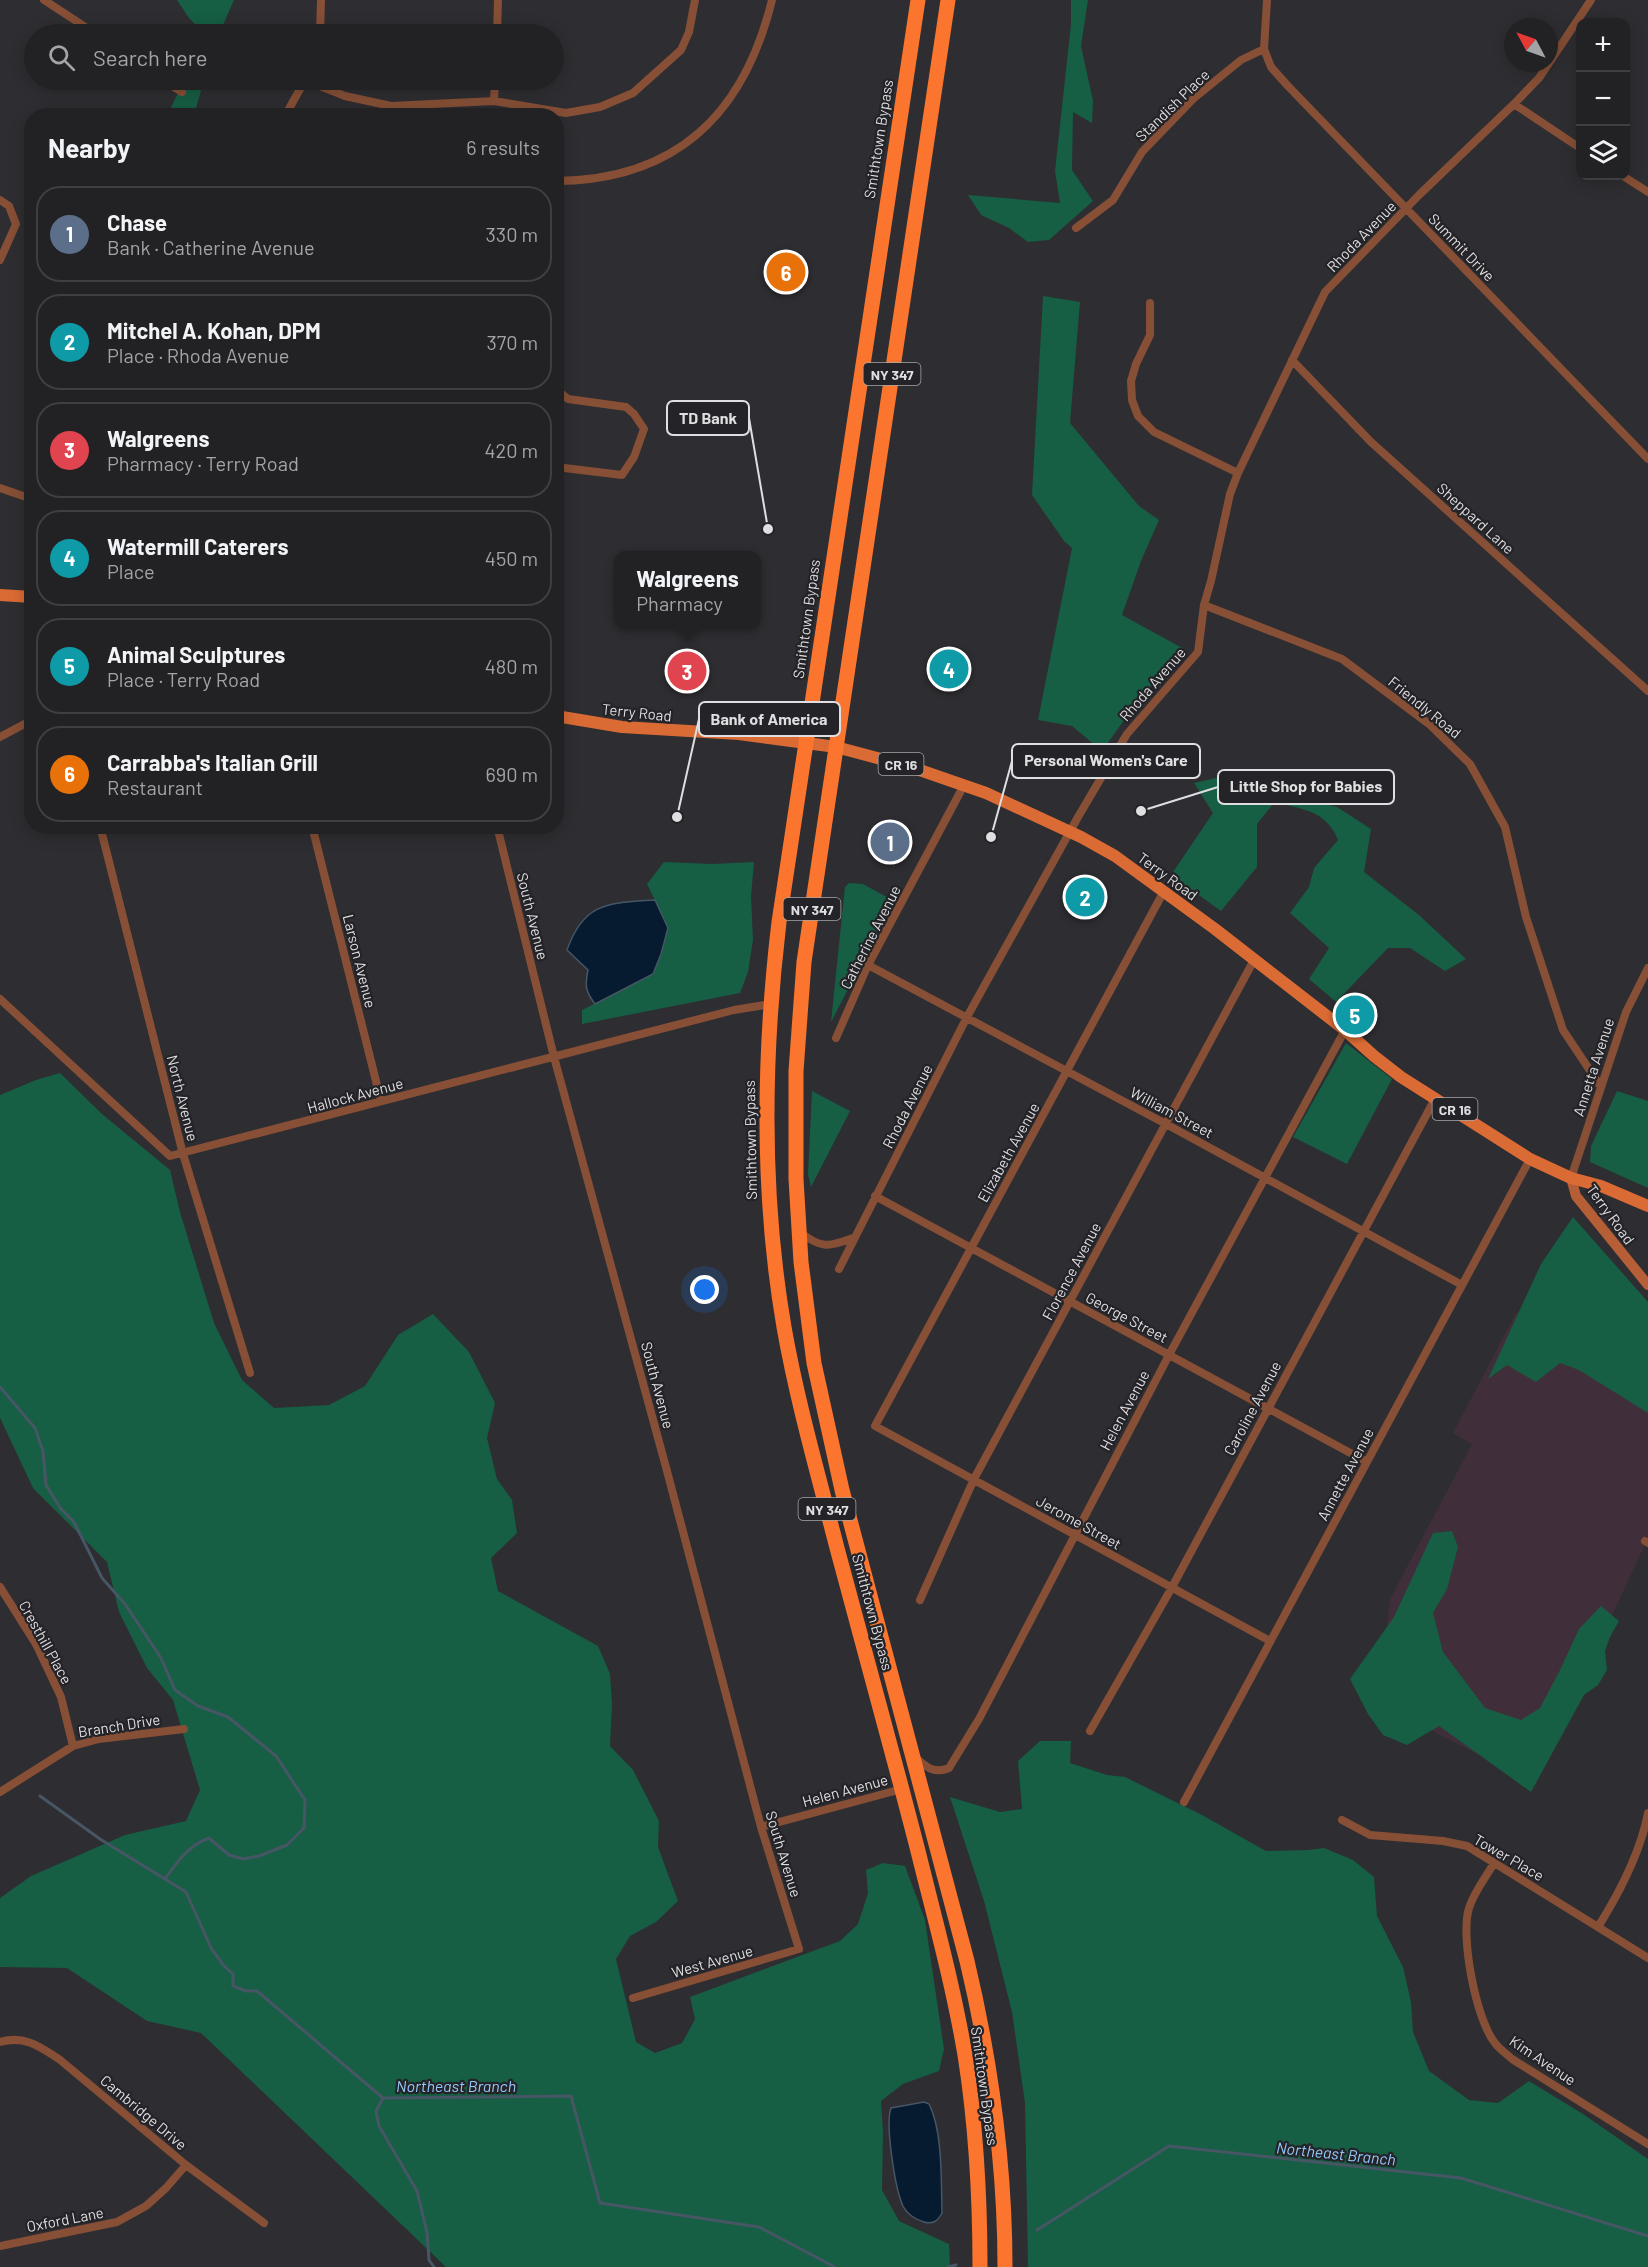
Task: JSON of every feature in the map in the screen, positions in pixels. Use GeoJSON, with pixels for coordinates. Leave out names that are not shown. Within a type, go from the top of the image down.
{"type":"FeatureCollection","features":[{"type":"Feature","properties":{"kind":"highway","name":"Smithtown Bypass"},"geometry":{"type":"LineString","coordinates":[[918,0],[779,922],[771,1004],[766,1107],[767,1157],[772,1234],[784,1326],[802,1414],[939,1930],[964,2053],[978,2178],[980,2267]]}},
{"type":"Feature","properties":{"kind":"highway","name":"Smithtown Bypass"},"geometry":{"type":"LineString","coordinates":[[948,0],[810,918],[799,1016],[795,1142],[799,1231],[808,1318],[827,1429],[967,1961],[984,2041],[1002,2173],[1005,2267]]}},
{"type":"Feature","properties":{"kind":"main road"},"geometry":{"type":"LineString","coordinates":[[0,595],[24,596]]}},
{"type":"Feature","properties":{"kind":"main road","name":"Terry Road"},"geometry":{"type":"LineString","coordinates":[[564,717],[622,727],[739,734],[836,747],[911,767],[964,785],[1070,831],[1109,852],[1164,891],[1345,1030],[1392,1070],[1530,1159],[1571,1178]]}},
{"type":"Feature","properties":{"kind":"main road","name":"CR 16"},"geometry":{"type":"LineString","coordinates":[[1571,1178],[1600,1186],[1648,1206]]}},
{"type":"Feature","properties":{"kind":"street"},"geometry":{"type":"LineString","coordinates":[[44,0],[81,24]]}},
{"type":"Feature","properties":{"kind":"street"},"geometry":{"type":"LineString","coordinates":[[320,24],[321,0]]}},
{"type":"Feature","properties":{"kind":"street"},"geometry":{"type":"LineString","coordinates":[[497,24],[498,0]]}},
{"type":"Feature","properties":{"kind":"street"},"geometry":{"type":"LineString","coordinates":[[564,113],[600,107],[633,93],[681,50],[689,32],[695,0]]}},
{"type":"Feature","properties":{"kind":"street"},"geometry":{"type":"LineString","coordinates":[[564,181],[612,177],[635,170],[670,153],[702,130],[722,110],[746,75],[762,38],[772,0]]}},
{"type":"Feature","properties":{"kind":"street"},"geometry":{"type":"LineString","coordinates":[[1264,49],[1267,0]]}},
{"type":"Feature","properties":{"kind":"street","name":"Rhoda Avenue"},"geometry":{"type":"LineString","coordinates":[[1558,50],[1591,0]]}},
{"type":"Feature","properties":{"kind":"street","name":"Summit Drive"},"geometry":{"type":"LineString","coordinates":[[1264,49],[1271,67],[1648,459]]}},
{"type":"Feature","properties":{"kind":"street","name":"Standish Place"},"geometry":{"type":"LineString","coordinates":[[1076,228],[1113,200],[1142,152],[1193,99],[1241,60],[1264,49]]}},
{"type":"Feature","properties":{"kind":"street","name":"Rhoda Avenue"},"geometry":{"type":"LineString","coordinates":[[839,1269],[967,1017],[1070,831],[1127,734],[1198,652],[1204,605],[1230,494],[1325,292],[1514,104],[1543,72]]}},
{"type":"Feature","properties":{"kind":"street"},"geometry":{"type":"LineString","coordinates":[[289,108],[299,90]]}},
{"type":"Feature","properties":{"kind":"street"},"geometry":{"type":"LineString","coordinates":[[330,90],[345,96],[391,106],[494,101],[536,108]]}},
{"type":"Feature","properties":{"kind":"street"},"geometry":{"type":"LineString","coordinates":[[494,101],[495,90]]}},
{"type":"Feature","properties":{"kind":"street"},"geometry":{"type":"LineString","coordinates":[[1514,104],[1576,145]]}},
{"type":"Feature","properties":{"kind":"street"},"geometry":{"type":"LineString","coordinates":[[1629,180],[1648,192]]}},
{"type":"Feature","properties":{"kind":"street"},"geometry":{"type":"LineString","coordinates":[[0,200],[9,206],[15,224],[0,260]]}},
{"type":"Feature","properties":{"kind":"street"},"geometry":{"type":"LineString","coordinates":[[1150,303],[1150,335],[1136,364],[1131,381],[1132,400],[1138,416],[1154,432],[1238,473]]}},
{"type":"Feature","properties":{"kind":"street","name":"Sheppard Lane"},"geometry":{"type":"LineString","coordinates":[[1292,360],[1371,442],[1648,691]]}},
{"type":"Feature","properties":{"kind":"street"},"geometry":{"type":"LineString","coordinates":[[564,396],[568,399],[626,407],[644,429],[634,457],[622,475],[564,468]]}},
{"type":"Feature","properties":{"kind":"street"},"geometry":{"type":"LineString","coordinates":[[0,488],[24,496]]}},
{"type":"Feature","properties":{"kind":"street","name":"Friendly Road"},"geometry":{"type":"LineString","coordinates":[[1204,605],[1342,659],[1429,724],[1470,764],[1505,827],[1526,917],[1563,1029],[1601,1087]]}},
{"type":"Feature","properties":{"kind":"street"},"geometry":{"type":"LineString","coordinates":[[0,737],[24,724]]}},
{"type":"Feature","properties":{"kind":"street","name":"Catherine Avenue"},"geometry":{"type":"LineString","coordinates":[[836,1038],[868,965],[964,785]]}},
{"type":"Feature","properties":{"kind":"street","name":"North Avenue"},"geometry":{"type":"LineString","coordinates":[[102,834],[183,1154],[250,1373]]}},
{"type":"Feature","properties":{"kind":"street","name":"Larson Avenue"},"geometry":{"type":"LineString","coordinates":[[314,834],[381,1101]]}},
{"type":"Feature","properties":{"kind":"street","name":"South Avenue"},"geometry":{"type":"LineString","coordinates":[[499,834],[554,1057],[761,1827],[799,1949]]}},
{"type":"Feature","properties":{"kind":"street","name":"Elizabeth Avenue"},"geometry":{"type":"LineString","coordinates":[[876,1426],[1164,891]]}},
{"type":"Feature","properties":{"kind":"street","name":"Florence Avenue"},"geometry":{"type":"LineString","coordinates":[[920,1600],[974,1479],[1254,960]]}},
{"type":"Feature","properties":{"kind":"street","name":"William Street"},"geometry":{"type":"LineString","coordinates":[[868,965],[1462,1285]]}},
{"type":"Feature","properties":{"kind":"street","name":"Annetta Avenue"},"geometry":{"type":"LineString","coordinates":[[1571,1178],[1626,1012],[1648,968]]}},
{"type":"Feature","properties":{"kind":"street"},"geometry":{"type":"LineString","coordinates":[[0,999],[170,1155],[183,1154]]}},
{"type":"Feature","properties":{"kind":"street","name":"Hallock Avenue"},"geometry":{"type":"LineString","coordinates":[[183,1154],[734,1010],[771,1004]]}},
{"type":"Feature","properties":{"kind":"street","name":"Helen Avenue"},"geometry":{"type":"LineString","coordinates":[[913,1755],[931,1770],[945,1770],[951,1766],[979,1719],[1073,1535],[1345,1030]]}},
{"type":"Feature","properties":{"kind":"street","name":"Caroline Avenue"},"geometry":{"type":"LineString","coordinates":[[1090,1731],[1172,1589],[1267,1408],[1436,1097]]}},
{"type":"Feature","properties":{"kind":"street","name":"Annette Avenue"},"geometry":{"type":"LineString","coordinates":[[1185,1802],[1530,1159]]}},
{"type":"Feature","properties":{"kind":"street","name":"Terry Road"},"geometry":{"type":"LineString","coordinates":[[1571,1178],[1576,1196],[1648,1285]]}},
{"type":"Feature","properties":{"kind":"street","name":"George Street"},"geometry":{"type":"LineString","coordinates":[[875,1196],[1367,1462]]}},
{"type":"Feature","properties":{"kind":"street"},"geometry":{"type":"LineString","coordinates":[[799,1231],[813,1242],[827,1246],[853,1238]]}},
{"type":"Feature","properties":{"kind":"street","name":"Jerome Street"},"geometry":{"type":"LineString","coordinates":[[876,1426],[1270,1641]]}},
{"type":"Feature","properties":{"kind":"street","name":"Cresthill Place"},"geometry":{"type":"LineString","coordinates":[[0,1587],[36,1644],[61,1697],[73,1746]]}},
{"type":"Feature","properties":{"kind":"street","name":"Branch Drive"},"geometry":{"type":"LineString","coordinates":[[0,1792],[73,1746],[108,1738],[184,1729]]}},
{"type":"Feature","properties":{"kind":"street","name":"Helen Avenue"},"geometry":{"type":"LineString","coordinates":[[761,1827],[902,1789]]}},
{"type":"Feature","properties":{"kind":"street"},"geometry":{"type":"LineString","coordinates":[[1598,1927],[1613,1903],[1633,1862],[1648,1813]]}},
{"type":"Feature","properties":{"kind":"street","name":"Tower Place"},"geometry":{"type":"LineString","coordinates":[[1342,1820],[1370,1835],[1443,1841],[1467,1846],[1648,1958]]}},
{"type":"Feature","properties":{"kind":"street","name":"Kim Avenue"},"geometry":{"type":"LineString","coordinates":[[1494,1863],[1469,1907],[1465,1931],[1470,1970],[1484,2022],[1494,2043],[1512,2059],[1648,2144]]}},
{"type":"Feature","properties":{"kind":"street","name":"West Avenue"},"geometry":{"type":"LineString","coordinates":[[633,1998],[799,1949]]}},
{"type":"Feature","properties":{"kind":"street","name":"Cambridge Drive"},"geometry":{"type":"LineString","coordinates":[[0,2042],[14,2038],[38,2046],[59,2059],[186,2165],[264,2223]]}},
{"type":"Feature","properties":{"kind":"street","name":"Oxford Lane"},"geometry":{"type":"LineString","coordinates":[[0,2246],[117,2222],[146,2205],[166,2188],[186,2165]]}},
{"type":"Feature","properties":{"kind":"shaded area"},"geometry":{"type":"Polygon","coordinates":[[[1516,1313],[1648,1399],[1648,1538],[1534,1783],[1405,1717],[1382,1677],[1390,1599],[1472,1444],[1453,1433],[1516,1313]]]}},
{"type":"Feature","properties":{"kind":"green space"},"geometry":{"type":"Polygon","coordinates":[[[177,0],[234,0],[223,24],[195,24],[177,0]]]}},
{"type":"Feature","properties":{"kind":"green space"},"geometry":{"type":"Polygon","coordinates":[[[1071,0],[1088,0],[1081,46],[1093,101],[1092,123],[1073,112],[1072,170],[1093,201],[1049,240],[1028,242],[1009,228],[981,215],[968,195],[1060,203],[1055,171],[1071,24],[1071,0]]]}},
{"type":"Feature","properties":{"kind":"green space"},"geometry":{"type":"Polygon","coordinates":[[[179,90],[201,90],[196,108],[171,108],[179,90]]]}},
{"type":"Feature","properties":{"kind":"green space"},"geometry":{"type":"Polygon","coordinates":[[[1043,296],[1080,302],[1070,423],[1139,506],[1159,520],[1141,561],[1122,615],[1184,649],[1140,698],[1102,751],[1072,726],[1038,720],[1072,548],[1064,541],[1032,495],[1043,296]]]}},
{"type":"Feature","properties":{"kind":"green space"},"geometry":{"type":"Polygon","coordinates":[[[1242,769],[1296,797],[1337,807],[1371,829],[1364,872],[1419,915],[1466,959],[1445,971],[1410,948],[1388,948],[1336,1002],[1309,979],[1329,948],[1290,913],[1309,887],[1314,868],[1338,840],[1327,823],[1312,812],[1303,809],[1274,803],[1257,824],[1257,867],[1221,911],[1171,875],[1213,813],[1194,783],[1242,769]]]}},
{"type":"Feature","properties":{"kind":"green space"},"geometry":{"type":"Polygon","coordinates":[[[664,862],[712,864],[754,862],[751,896],[753,940],[748,972],[740,993],[582,1024],[582,1010],[624,989],[668,928],[647,884],[664,862]]]}},
{"type":"Feature","properties":{"kind":"green space"},"geometry":{"type":"Polygon","coordinates":[[[849,883],[863,884],[894,901],[831,1022],[845,887],[849,883]]]}},
{"type":"Feature","properties":{"kind":"green space"},"geometry":{"type":"Polygon","coordinates":[[[1346,1043],[1392,1079],[1347,1164],[1293,1137],[1346,1043]]]}},
{"type":"Feature","properties":{"kind":"green space"},"geometry":{"type":"Polygon","coordinates":[[[60,1073],[102,1114],[170,1170],[180,1212],[214,1323],[242,1380],[274,1408],[329,1405],[365,1386],[398,1335],[433,1314],[469,1352],[495,1403],[487,1438],[497,1479],[512,1500],[517,1533],[491,1558],[498,1591],[598,1646],[610,1674],[612,1704],[610,1746],[633,1770],[659,1821],[658,1847],[678,1901],[656,1922],[630,1936],[616,1959],[636,2042],[655,2053],[682,2043],[695,2019],[690,1997],[840,1941],[858,1924],[868,1893],[866,1870],[883,1863],[905,1866],[925,1920],[944,2049],[939,2071],[903,2084],[881,2101],[882,2190],[899,2221],[949,2244],[950,2267],[446,2267],[201,2033],[147,2021],[67,1968],[0,1967],[0,1898],[31,1876],[125,1835],[186,1821],[200,1790],[173,1700],[147,1668],[119,1612],[107,1562],[33,1488],[0,1418],[0,1095],[60,1073]]]}},
{"type":"Feature","properties":{"kind":"green space"},"geometry":{"type":"Polygon","coordinates":[[[812,1091],[850,1111],[811,1187],[808,1174],[812,1091]]]}},
{"type":"Feature","properties":{"kind":"green space"},"geometry":{"type":"Polygon","coordinates":[[[1617,1091],[1648,1101],[1648,1188],[1590,1162],[1591,1146],[1617,1091]]]}},
{"type":"Feature","properties":{"kind":"green space"},"geometry":{"type":"Polygon","coordinates":[[[1573,1217],[1648,1302],[1648,1413],[1579,1370],[1560,1363],[1536,1382],[1507,1365],[1488,1379],[1541,1264],[1573,1217]]]}},
{"type":"Feature","properties":{"kind":"green space"},"geometry":{"type":"Polygon","coordinates":[[[1452,1531],[1458,1547],[1447,1589],[1433,1613],[1443,1652],[1485,1708],[1521,1720],[1540,1708],[1579,1629],[1601,1606],[1619,1621],[1605,1651],[1607,1670],[1598,1685],[1584,1695],[1531,1792],[1439,1726],[1407,1745],[1383,1735],[1368,1714],[1350,1679],[1394,1617],[1433,1533],[1452,1531]]]}},
{"type":"Feature","properties":{"kind":"green space"},"geometry":{"type":"Polygon","coordinates":[[[1040,1741],[1071,1741],[1070,1763],[1107,1775],[1125,1777],[1202,1815],[1266,1851],[1324,1848],[1353,1860],[1374,1877],[1377,1916],[1403,1967],[1411,2002],[1413,2032],[1429,2071],[1469,2100],[1498,2103],[1529,2081],[1583,2114],[1648,2159],[1648,2267],[1028,2267],[1025,2103],[1012,2012],[984,1901],[950,1797],[1000,1812],[1022,1809],[1018,1761],[1040,1741]]]}},
{"type":"Feature","properties":{"kind":"water"},"geometry":{"type":"Polygon","coordinates":[[[655,900],[668,928],[653,974],[595,1004],[587,988],[588,970],[567,950],[574,934],[590,913],[600,908],[625,902],[655,900]]]}},
{"type":"Feature","properties":{"kind":"water"},"geometry":{"type":"Polygon","coordinates":[[[924,2102],[929,2104],[934,2115],[940,2157],[942,2213],[937,2220],[930,2223],[915,2218],[903,2206],[894,2172],[889,2128],[891,2108],[924,2102]]]}},
{"type":"Feature","properties":{"kind":"waterway"},"geometry":{"type":"LineString","coordinates":[[0,1387],[35,1428],[43,1451],[46,1485],[61,1509],[74,1522],[102,1578],[125,1604],[161,1658],[175,1690],[198,1706],[228,1717],[276,1756],[305,1800],[304,1828],[287,1845],[259,1856],[243,1859],[229,1855],[209,1838],[189,1850],[165,1879]]}},
{"type":"Feature","properties":{"kind":"waterway","name":"Northeast Branch"},"geometry":{"type":"LineString","coordinates":[[40,1796],[100,1839],[186,1892],[211,1948],[233,1974],[233,1986],[246,1991],[257,1991],[383,2098],[571,2096],[600,2203],[759,2227],[835,2267]]}},
{"type":"Feature","properties":{"kind":"waterway"},"geometry":{"type":"LineString","coordinates":[[383,2098],[376,2111],[379,2126],[417,2191],[427,2232],[429,2260],[434,2267]]}},
{"type":"Feature","properties":{"kind":"waterway","name":"Northeast Branch"},"geometry":{"type":"LineString","coordinates":[[1037,2230],[1169,2146],[1461,2178],[1648,2236]]}},
{"type":"Feature","properties":{"kind":"waterway","name":"Northeast Branch"},"geometry":{"type":"LineString","coordinates":[[948,2267],[956,2265]]}},
{"type":"Feature","properties":{"kind":"place","name":"Carrabba's Italian Grill"},"geometry":{"type":"Point","coordinates":[786,272]}},
{"type":"Feature","properties":{"kind":"place","name":"TD Bank"},"geometry":{"type":"Point","coordinates":[768,529]}},
{"type":"Feature","properties":{"kind":"place","name":"Watermill Caterers"},"geometry":{"type":"Point","coordinates":[949,669]}},
{"type":"Feature","properties":{"kind":"place","name":"Walgreens"},"geometry":{"type":"Point","coordinates":[687,671]}},
{"type":"Feature","properties":{"kind":"place","name":"Little Shop for Babies"},"geometry":{"type":"Point","coordinates":[1141,811]}},
{"type":"Feature","properties":{"kind":"place","name":"Bank of America"},"geometry":{"type":"Point","coordinates":[677,817]}},
{"type":"Feature","properties":{"kind":"place","name":"Personal Women's Care"},"geometry":{"type":"Point","coordinates":[991,837]}},
{"type":"Feature","properties":{"kind":"place","name":"Chase"},"geometry":{"type":"Point","coordinates":[890,842]}},
{"type":"Feature","properties":{"kind":"place","name":"Mitchel A. Kohan, DPM"},"geometry":{"type":"Point","coordinates":[1085,897]}},
{"type":"Feature","properties":{"kind":"place","name":"Animal Sculptures"},"geometry":{"type":"Point","coordinates":[1355,1015]}}]}
